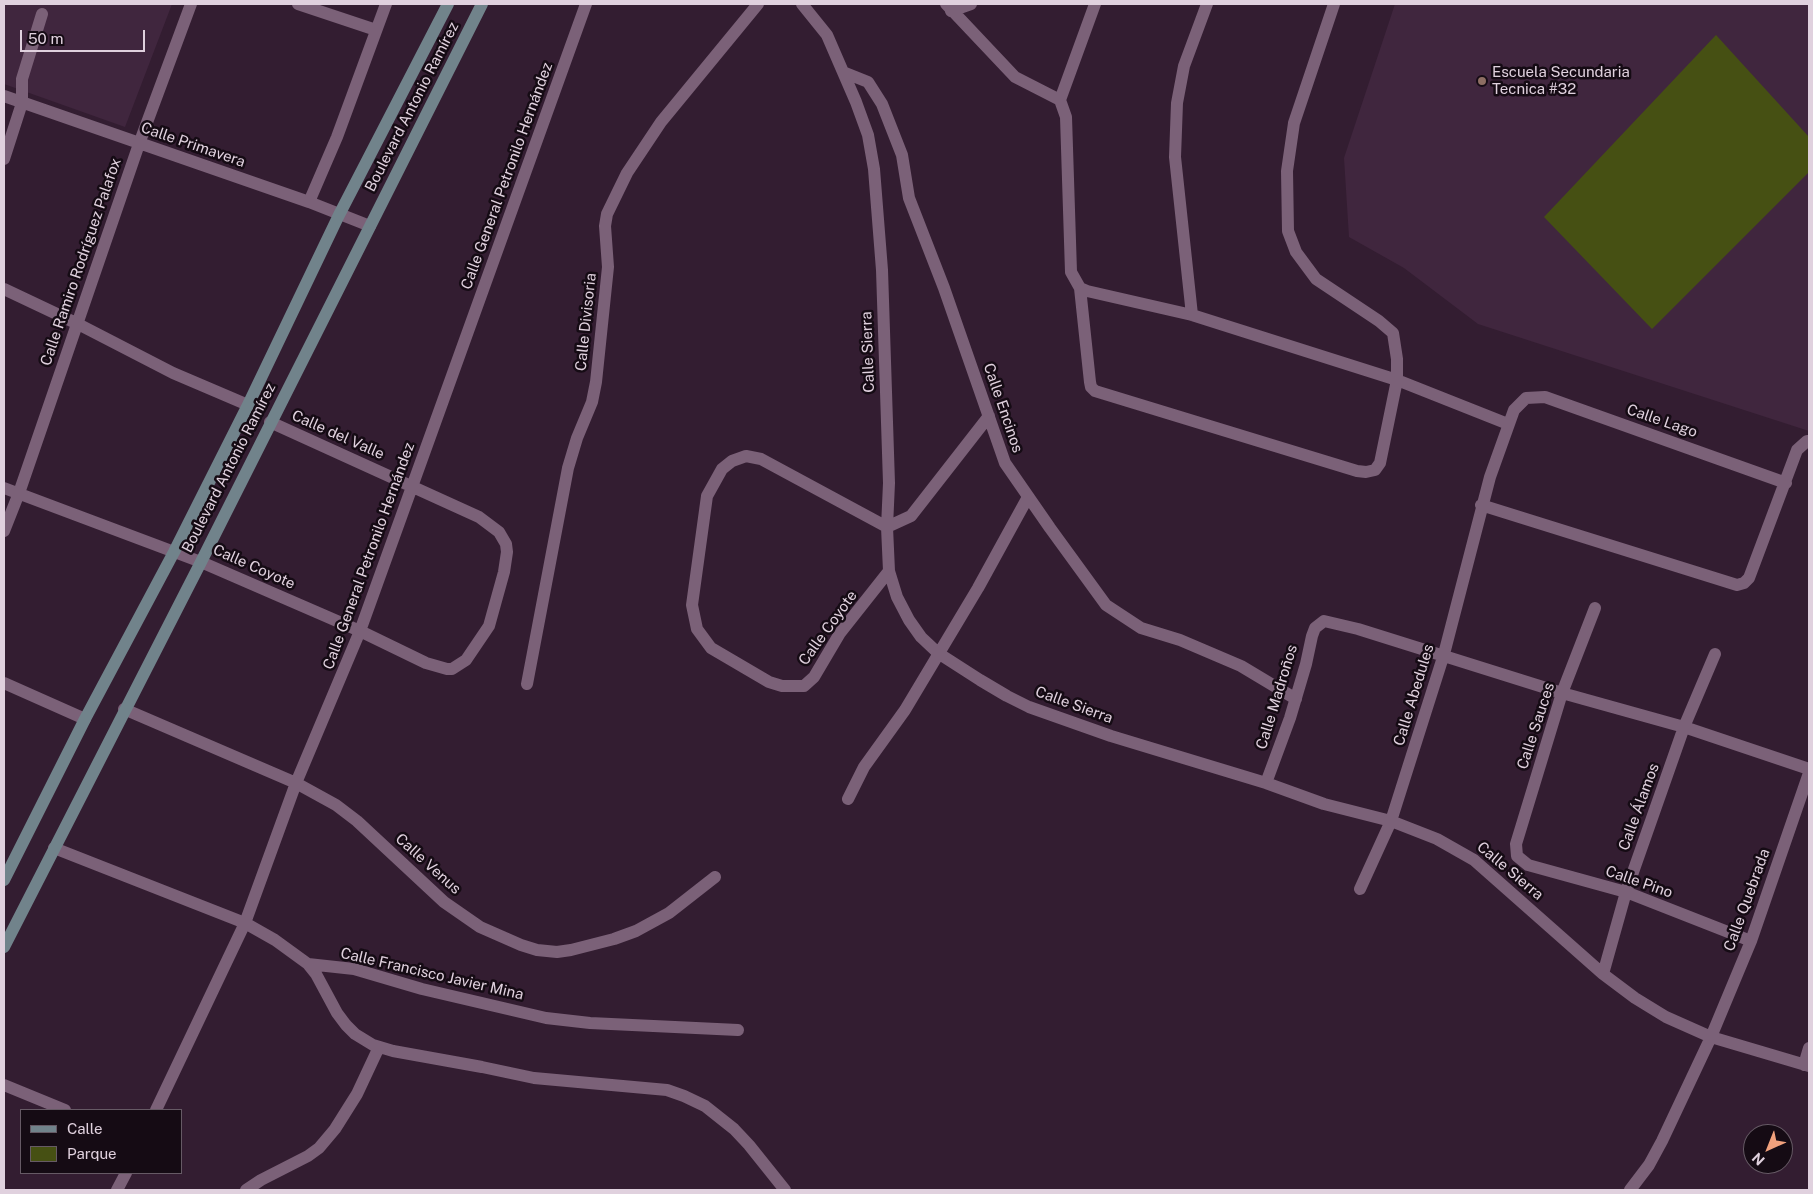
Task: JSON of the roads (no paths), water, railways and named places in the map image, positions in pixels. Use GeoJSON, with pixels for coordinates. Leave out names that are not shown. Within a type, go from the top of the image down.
{"type":"FeatureCollection","features":[{"type":"Feature","properties":{"kind":"main road","name":"Boulevard Antonio Ramírez"},"geometry":{"type":"LineString","coordinates":[[4,880],[85,719],[174,552],[248,405],[339,215],[448,4]]}},
{"type":"Feature","properties":{"kind":"main road","name":"Boulevard Antonio Ramírez"},"geometry":{"type":"LineString","coordinates":[[4,947],[482,4]]}},
{"type":"Feature","properties":{"kind":"street","name":"Calle Ramiro Rodríguez Palafox"},"geometry":{"type":"LineString","coordinates":[[4,531],[78,324],[139,144],[191,4]]}},
{"type":"Feature","properties":{"kind":"street"},"geometry":{"type":"LineString","coordinates":[[298,4],[376,30]]}},
{"type":"Feature","properties":{"kind":"street"},"geometry":{"type":"LineString","coordinates":[[309,202],[337,137],[386,4]]}},
{"type":"Feature","properties":{"kind":"street","name":"Calle General Petronilo Hernández"},"geometry":{"type":"LineString","coordinates":[[156,1109],[245,923],[296,783],[360,631],[586,4]]}},
{"type":"Feature","properties":{"kind":"street","name":"Calle Divisoria"},"geometry":{"type":"LineString","coordinates":[[527,684],[568,468],[577,438],[592,402],[596,382],[608,267],[605,226],[607,214],[628,173],[661,122],[758,4]]}},
{"type":"Feature","properties":{"kind":"street","name":"Calle Sierra"},"geometry":{"type":"LineString","coordinates":[[802,4],[827,35],[868,135],[874,169],[882,279],[889,483],[887,527],[889,571],[896,597],[921,637],[938,653],[1006,696],[1029,707],[1111,736],[1324,804],[1391,821],[1438,839],[1474,860],[1603,974],[1635,998],[1666,1017],[1712,1037],[1807,1066]]}},
{"type":"Feature","properties":{"kind":"street"},"geometry":{"type":"LineString","coordinates":[[949,7],[971,4]]}},
{"type":"Feature","properties":{"kind":"street"},"geometry":{"type":"LineString","coordinates":[[1095,4],[1060,100],[1066,117],[1071,272],[1080,288],[1091,387],[1095,391],[1356,471],[1366,472],[1374,470],[1380,462],[1397,380],[1397,358],[1393,333],[1379,321],[1316,279],[1296,252],[1288,231],[1287,171],[1294,123],[1334,4]]}},
{"type":"Feature","properties":{"kind":"street"},"geometry":{"type":"LineString","coordinates":[[1192,315],[1175,157],[1177,103],[1184,66],[1207,4]]}},
{"type":"Feature","properties":{"kind":"street"},"geometry":{"type":"LineString","coordinates":[[949,7],[1015,77],[1060,100]]}},
{"type":"Feature","properties":{"kind":"street"},"geometry":{"type":"LineString","coordinates":[[4,159],[22,103],[22,79],[42,14]]}},
{"type":"Feature","properties":{"kind":"street","name":"Calle Encinos"},"geometry":{"type":"LineString","coordinates":[[843,72],[868,82],[882,104],[902,155],[909,198],[944,288],[1005,463],[1028,498],[1106,605],[1141,628],[1180,640],[1241,666],[1296,699]]}},
{"type":"Feature","properties":{"kind":"street","name":"Calle Primavera"},"geometry":{"type":"LineString","coordinates":[[4,96],[309,202],[370,226]]}},
{"type":"Feature","properties":{"kind":"street"},"geometry":{"type":"LineString","coordinates":[[1080,288],[1192,315],[1397,380],[1508,424]]}},
{"type":"Feature","properties":{"kind":"street"},"geometry":{"type":"LineString","coordinates":[[4,289],[78,324],[173,373],[248,405]]}},
{"type":"Feature","properties":{"kind":"street","name":"Calle Lago"},"geometry":{"type":"LineString","coordinates":[[1526,398],[1545,397],[1786,483]]}},
{"type":"Feature","properties":{"kind":"street","name":"Calle Abedules"},"geometry":{"type":"LineString","coordinates":[[1360,889],[1391,821],[1444,654],[1481,506],[1508,424],[1514,410],[1526,398]]}},
{"type":"Feature","properties":{"kind":"street"},"geometry":{"type":"LineString","coordinates":[[887,527],[911,516],[989,416]]}},
{"type":"Feature","properties":{"kind":"street","name":"Calle del Valle"},"geometry":{"type":"LineString","coordinates":[[270,422],[480,517],[495,527],[506,544],[507,552],[504,572],[489,626],[472,653],[459,665]]}},
{"type":"Feature","properties":{"kind":"street"},"geometry":{"type":"LineString","coordinates":[[1481,506],[1737,585],[1744,583],[1749,578],[1797,450],[1808,441]]}},
{"type":"Feature","properties":{"kind":"street","name":"Calle Coyote"},"geometry":{"type":"LineString","coordinates":[[887,527],[761,459],[746,456],[732,461],[722,469],[707,496],[692,605],[696,629],[711,648],[769,682],[782,686],[804,686],[814,677],[840,634],[889,571]]}},
{"type":"Feature","properties":{"kind":"street","name":"Calle Coyote"},"geometry":{"type":"LineString","coordinates":[[4,488],[200,562],[360,631],[426,663],[447,669],[459,665]]}},
{"type":"Feature","properties":{"kind":"street"},"geometry":{"type":"LineString","coordinates":[[848,799],[864,767],[905,710],[978,588],[1028,498]]}},
{"type":"Feature","properties":{"kind":"street","name":"Calle Sauces"},"geometry":{"type":"LineString","coordinates":[[1517,856],[1516,844],[1562,693],[1595,608]]}},
{"type":"Feature","properties":{"kind":"street","name":"Calle Madroños"},"geometry":{"type":"LineString","coordinates":[[1266,784],[1296,699],[1312,636],[1315,628],[1322,622],[1328,621],[1444,654]]}},
{"type":"Feature","properties":{"kind":"street"},"geometry":{"type":"LineString","coordinates":[[1444,654],[1562,693],[1684,727],[1809,768]]}},
{"type":"Feature","properties":{"kind":"street","name":"Calle Álamos"},"geometry":{"type":"LineString","coordinates":[[1603,974],[1626,892],[1684,727],[1715,654]]}},
{"type":"Feature","properties":{"kind":"street"},"geometry":{"type":"LineString","coordinates":[[4,683],[85,719]]}},
{"type":"Feature","properties":{"kind":"street","name":"Calle Venus"},"geometry":{"type":"LineString","coordinates":[[124,709],[296,783],[336,805],[357,821],[444,902],[480,927],[537,950],[557,952],[571,950],[614,939],[636,931],[668,913],[715,877]]}},
{"type":"Feature","properties":{"kind":"street","name":"Calle Quebrada"},"geometry":{"type":"LineString","coordinates":[[1630,1190],[1649,1165],[1662,1141],[1712,1037],[1751,940],[1809,773]]}},
{"type":"Feature","properties":{"kind":"street","name":"Calle Francisco Javier Mina"},"geometry":{"type":"LineString","coordinates":[[54,848],[245,923],[275,940],[308,964],[354,969],[422,989],[546,1018],[590,1023],[738,1030]]}},
{"type":"Feature","properties":{"kind":"street","name":"Calle Pino"},"geometry":{"type":"LineString","coordinates":[[1517,856],[1528,865],[1626,892],[1751,940]]}},
{"type":"Feature","properties":{"kind":"street"},"geometry":{"type":"LineString","coordinates":[[308,964],[323,986],[337,1013],[346,1025],[363,1040],[379,1047],[534,1078],[667,1090],[684,1096],[704,1106],[734,1129],[785,1190]]}},
{"type":"Feature","properties":{"kind":"street"},"geometry":{"type":"LineString","coordinates":[[246,1190],[319,1148],[335,1129],[357,1094],[379,1047]]}},
{"type":"Feature","properties":{"kind":"street"},"geometry":{"type":"LineString","coordinates":[[1807,1066],[1809,1048]]}},
{"type":"Feature","properties":{"kind":"street"},"geometry":{"type":"LineString","coordinates":[[4,1085],[63,1109]]}},
{"type":"Feature","properties":{"kind":"street"},"geometry":{"type":"LineString","coordinates":[[117,1190],[125,1174]]}},
{"type":"Feature","properties":{"kind":"place","name":"Escuela Secundaria Tecnica #32"},"geometry":{"type":"Point","coordinates":[1482,81]}}]}
